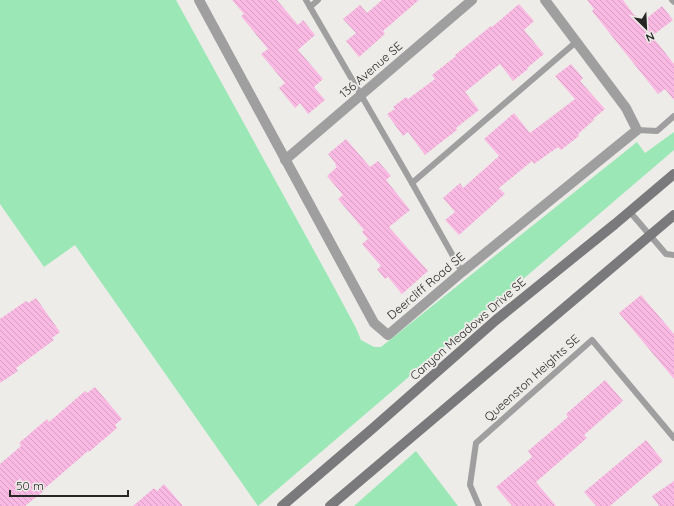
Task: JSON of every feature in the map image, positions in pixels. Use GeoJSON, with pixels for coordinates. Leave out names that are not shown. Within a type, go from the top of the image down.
{"type":"FeatureCollection","features":[{"type":"Feature","properties":{"kind":"street","name":"Deercliff Road SE"},"geometry":{"type":"LineString","coordinates":[[199,0],[374,323],[388,335],[462,272],[637,130]]}},
{"type":"Feature","properties":{"kind":"street","name":"136 Avenue SE"},"geometry":{"type":"LineString","coordinates":[[285,160],[472,0]]}},
{"type":"Feature","properties":{"kind":"street"},"geometry":{"type":"LineString","coordinates":[[546,0],[626,108],[637,130]]}},
{"type":"Feature","properties":{"kind":"street","name":"Canyon Meadows Drive SE"},"geometry":{"type":"LineString","coordinates":[[282,506],[496,320],[630,212],[674,174]]}},
{"type":"Feature","properties":{"kind":"street"},"geometry":{"type":"LineString","coordinates":[[330,506],[674,215]]}},
{"type":"Feature","properties":{"kind":"lane"},"geometry":{"type":"LineString","coordinates":[[306,0],[462,272]]}},
{"type":"Feature","properties":{"kind":"lane"},"geometry":{"type":"LineString","coordinates":[[310,7],[318,0]]}},
{"type":"Feature","properties":{"kind":"lane"},"geometry":{"type":"LineString","coordinates":[[412,183],[576,42]]}},
{"type":"Feature","properties":{"kind":"lane"},"geometry":{"type":"LineString","coordinates":[[637,130],[656,132],[674,116]]}},
{"type":"Feature","properties":{"kind":"lane"},"geometry":{"type":"LineString","coordinates":[[630,212],[666,254],[674,255]]}},
{"type":"Feature","properties":{"kind":"lane","name":"Queenston Heights SE"},"geometry":{"type":"LineString","coordinates":[[479,506],[470,485],[476,442],[592,340],[674,438]]}},
{"type":"Feature","properties":{"kind":"green space"},"geometry":{"type":"Polygon","coordinates":[[[0,0],[176,0],[328,276],[361,340],[374,347],[381,347],[637,142],[645,153],[674,132],[674,150],[258,506],[75,245],[44,267],[0,204],[0,0]]]}},
{"type":"Feature","properties":{"kind":"green space"},"geometry":{"type":"Polygon","coordinates":[[[416,451],[458,506],[354,506],[416,451]]]}},
{"type":"Feature","properties":{"kind":"building"},"geometry":{"type":"Polygon","coordinates":[[[232,0],[277,0],[298,25],[303,20],[315,35],[298,50],[323,79],[314,87],[325,100],[308,114],[300,103],[295,108],[279,88],[285,83],[261,54],[268,49],[241,16],[244,14],[232,0]]]}},
{"type":"Feature","properties":{"kind":"building"},"geometry":{"type":"Polygon","coordinates":[[[382,0],[419,0],[383,31],[385,34],[359,57],[346,41],[356,33],[343,19],[360,5],[367,13],[382,0]]]}},
{"type":"Feature","properties":{"kind":"building"},"geometry":{"type":"Polygon","coordinates":[[[587,0],[623,0],[635,16],[636,15],[642,22],[662,6],[673,20],[652,36],[674,64],[674,100],[665,89],[658,94],[592,11],[594,9],[587,0]]]}},
{"type":"Feature","properties":{"kind":"building"},"geometry":{"type":"Polygon","coordinates":[[[519,4],[534,21],[524,30],[544,54],[513,81],[500,64],[465,92],[479,110],[456,128],[457,130],[425,155],[408,132],[403,136],[387,114],[395,109],[393,107],[406,97],[408,99],[435,79],[432,75],[519,4]]]}},
{"type":"Feature","properties":{"kind":"building"},"geometry":{"type":"Polygon","coordinates":[[[571,64],[583,78],[580,81],[605,109],[578,134],[579,136],[561,150],[558,147],[534,164],[532,161],[499,188],[505,194],[459,235],[445,220],[455,212],[443,198],[460,183],[463,188],[499,156],[484,139],[514,113],[530,133],[575,99],[555,76],[571,64]]]}},
{"type":"Feature","properties":{"kind":"building"},"geometry":{"type":"Polygon","coordinates":[[[346,139],[370,167],[378,161],[391,176],[386,180],[410,210],[389,227],[428,271],[402,294],[388,277],[385,279],[377,269],[381,266],[362,244],[368,239],[362,232],[364,230],[338,199],[343,195],[327,176],[337,167],[328,154],[346,139]]]}},
{"type":"Feature","properties":{"kind":"building"},"geometry":{"type":"Polygon","coordinates":[[[641,295],[674,334],[674,379],[619,313],[641,295]]]}},
{"type":"Feature","properties":{"kind":"building"},"geometry":{"type":"Polygon","coordinates":[[[36,298],[60,332],[52,338],[54,340],[16,368],[18,371],[0,383],[0,319],[26,301],[28,303],[36,298]]]}},
{"type":"Feature","properties":{"kind":"building"},"geometry":{"type":"Polygon","coordinates":[[[605,380],[623,401],[584,435],[587,438],[536,482],[556,506],[512,506],[496,487],[532,457],[528,451],[568,417],[566,414],[605,380]]]}},
{"type":"Feature","properties":{"kind":"building"},"geometry":{"type":"Polygon","coordinates":[[[95,387],[122,419],[115,425],[117,428],[89,452],[88,451],[25,506],[0,506],[0,464],[21,446],[19,443],[47,419],[49,422],[85,391],[87,393],[95,387]]]}},
{"type":"Feature","properties":{"kind":"building"},"geometry":{"type":"Polygon","coordinates":[[[646,440],[663,461],[610,506],[596,506],[584,492],[646,440]]]}},
{"type":"Feature","properties":{"kind":"building"},"geometry":{"type":"Polygon","coordinates":[[[674,481],[674,506],[659,506],[652,496],[674,481]]]}},
{"type":"Feature","properties":{"kind":"building"},"geometry":{"type":"Polygon","coordinates":[[[164,484],[183,506],[133,506],[154,488],[157,491],[164,484]]]}}]}
